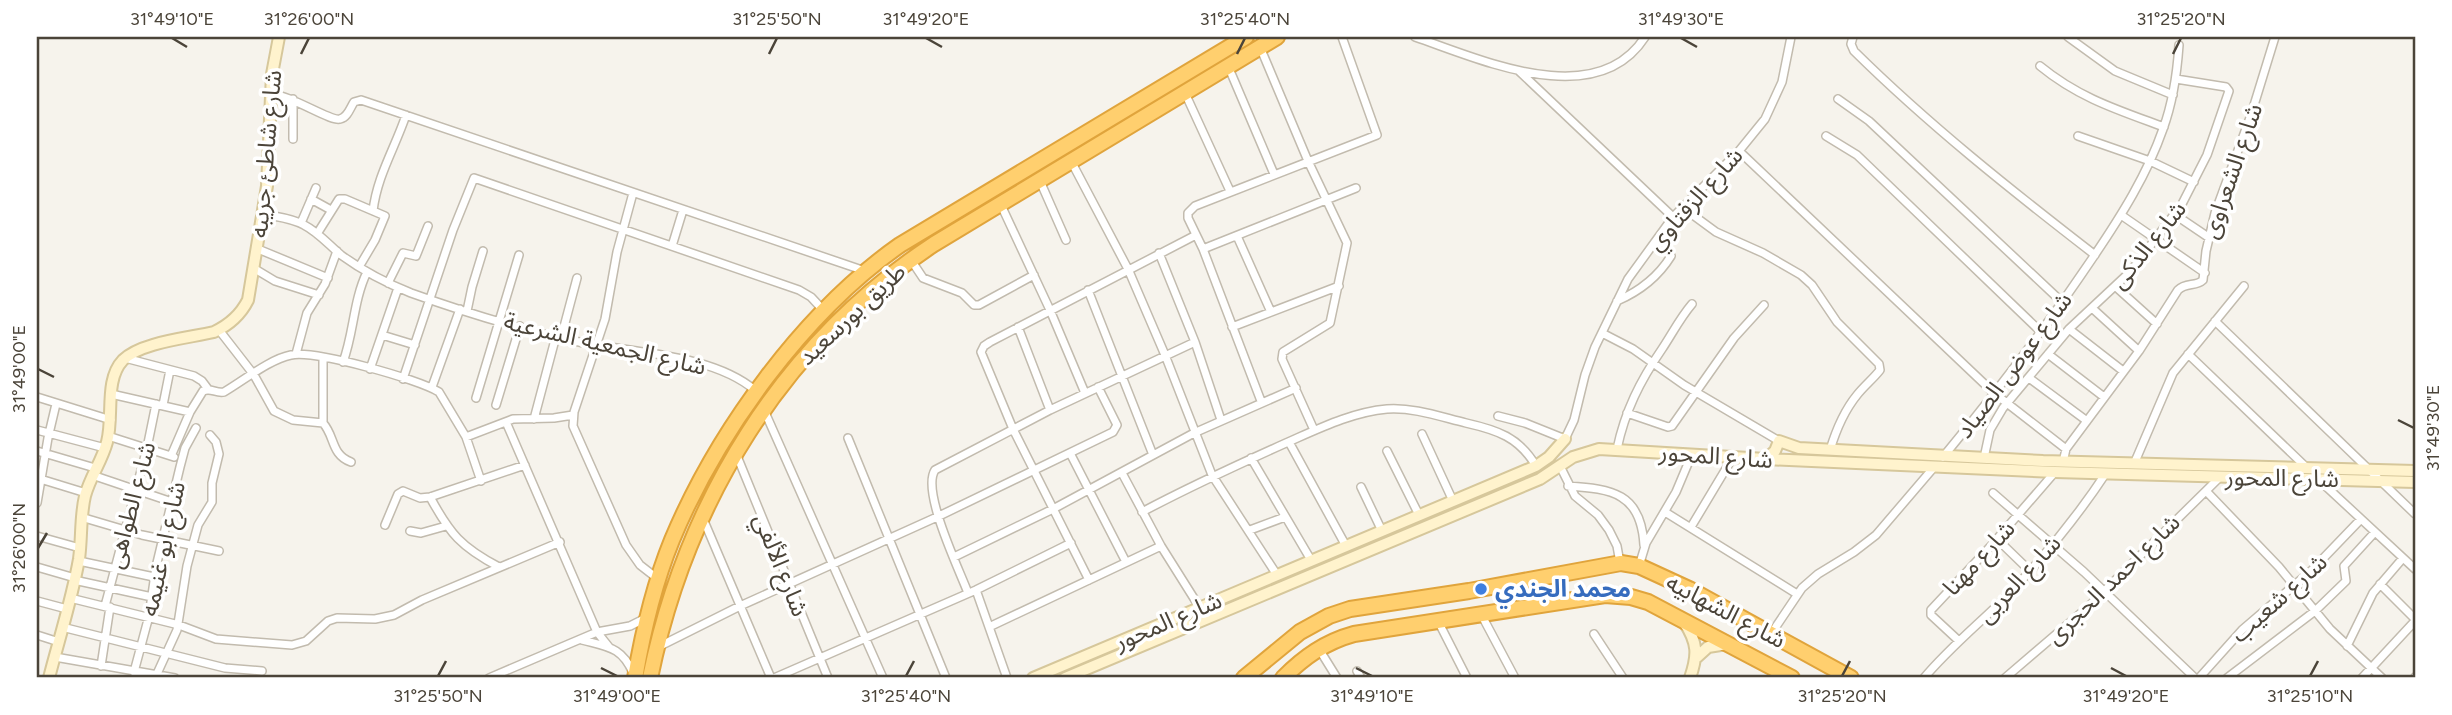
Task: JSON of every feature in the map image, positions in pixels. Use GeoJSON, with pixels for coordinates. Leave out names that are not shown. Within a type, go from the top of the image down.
{"type":"FeatureCollection","features":[{"type":"Feature","properties":{"kind":"highway","name":"طريق بورسعيد"},"geometry":{"type":"LineString","coordinates":[[640,678],[648,616],[658,581],[687,507],[757,391],[783,356],[824,311],[892,250],[1180,74],[1246,37]]}},
{"type":"Feature","properties":{"kind":"highway","name":"طريق بورسعيد"},"geometry":{"type":"LineString","coordinates":[[640,678],[657,648],[673,588],[702,516],[736,452],[763,409],[817,342],[907,262],[1277,37]]}},
{"type":"Feature","properties":{"kind":"highway"},"geometry":{"type":"LineString","coordinates":[[892,250],[907,262]]}},
{"type":"Feature","properties":{"kind":"highway"},"geometry":{"type":"LineString","coordinates":[[868,269],[883,281]]}},
{"type":"Feature","properties":{"kind":"highway","name":"شارع الشهابيه"},"geometry":{"type":"LineString","coordinates":[[1244,678],[1300,632],[1339,612],[1361,606],[1620,564],[1639,566],[1696,592],[1851,678]]}},
{"type":"Feature","properties":{"kind":"highway"},"geometry":{"type":"LineString","coordinates":[[1569,573],[1573,600]]}},
{"type":"Feature","properties":{"kind":"highway"},"geometry":{"type":"LineString","coordinates":[[658,581],[673,588]]}},
{"type":"Feature","properties":{"kind":"highway","name":"شارع الشهابيه"},"geometry":{"type":"LineString","coordinates":[[1289,676],[1319,648],[1354,634],[1605,595],[1631,597],[1648,602],[1792,678]]}},
{"type":"Feature","properties":{"kind":"main road","name":"شارع شاطئ جريبه"},"geometry":{"type":"LineString","coordinates":[[125,358],[141,349],[219,330],[234,320],[246,306],[252,289],[270,158],[271,94],[279,37]]}},
{"type":"Feature","properties":{"kind":"main road"},"geometry":{"type":"LineString","coordinates":[[50,678],[79,561],[81,517],[86,493],[108,436],[114,375],[125,358]]}},
{"type":"Feature","properties":{"kind":"main road","name":"شارع المحور"},"geometry":{"type":"LineString","coordinates":[[1033,678],[1536,466],[1549,457],[1565,439]]}},
{"type":"Feature","properties":{"kind":"main road","name":"شارع المحور"},"geometry":{"type":"LineString","coordinates":[[1779,440],[1793,447],[1984,458],[2043,466],[2055,472],[2213,473],[2306,467],[2415,471]]}},
{"type":"Feature","properties":{"kind":"main road"},"geometry":{"type":"LineString","coordinates":[[1766,459],[1775,452],[1779,440]]}},
{"type":"Feature","properties":{"kind":"main road","name":"شارع المحور"},"geometry":{"type":"LineString","coordinates":[[1065,678],[1540,478],[1573,457],[1590,450],[1617,449],[1935,467],[2043,466],[2063,462],[2134,464],[2213,473],[2415,482]]}},
{"type":"Feature","properties":{"kind":"main road"},"geometry":{"type":"LineString","coordinates":[[1454,500],[1461,512]]}},
{"type":"Feature","properties":{"kind":"main road"},"geometry":{"type":"LineString","coordinates":[[1243,589],[1248,601]]}},
{"type":"Feature","properties":{"kind":"main road"},"geometry":{"type":"LineString","coordinates":[[1683,620],[1694,640],[1697,657],[1690,678]]}},
{"type":"Feature","properties":{"kind":"main road"},"geometry":{"type":"LineString","coordinates":[[1697,657],[1708,647],[1727,644]]}},
{"type":"Feature","properties":{"kind":"street"},"geometry":{"type":"LineString","coordinates":[[1261,401],[1203,249],[1188,218],[1191,209],[1230,191],[1377,135],[1342,37]]}},
{"type":"Feature","properties":{"kind":"street"},"geometry":{"type":"LineString","coordinates":[[1415,37],[1544,76],[1592,75],[1633,52],[1645,37]]}},
{"type":"Feature","properties":{"kind":"street","name":"شارع الزفتاوي"},"geometry":{"type":"LineString","coordinates":[[1565,439],[1574,420],[1585,375],[1616,302],[1639,262],[1673,216],[1753,136],[1775,101],[1788,62],[1791,37]]}},
{"type":"Feature","properties":{"kind":"street"},"geometry":{"type":"LineString","coordinates":[[1853,37],[1851,44],[1854,51],[1896,91],[1986,171],[2095,255]]}},
{"type":"Feature","properties":{"kind":"street"},"geometry":{"type":"LineString","coordinates":[[2068,37],[2115,71],[2173,95]]}},
{"type":"Feature","properties":{"kind":"street","name":"شارع الشعراوى"},"geometry":{"type":"LineString","coordinates":[[2063,462],[2066,449],[2139,351],[2180,288],[2199,283],[2203,279],[2208,237],[2252,115],[2275,37]]}},
{"type":"Feature","properties":{"kind":"street"},"geometry":{"type":"LineString","coordinates":[[1260,46],[1325,200],[1347,243],[1330,323],[1283,352],[1282,359],[1314,430]]}},
{"type":"Feature","properties":{"kind":"street","name":"شارع عوض الصياد"},"geometry":{"type":"LineString","coordinates":[[1771,635],[1797,594],[1818,574],[1849,556],[1876,535],[1944,456],[2063,303],[2121,215],[2150,161],[2173,95],[2179,46]]}},
{"type":"Feature","properties":{"kind":"street"},"geometry":{"type":"LineString","coordinates":[[1227,66],[1274,174]]}},
{"type":"Feature","properties":{"kind":"street"},"geometry":{"type":"LineString","coordinates":[[2040,66],[2060,83],[2081,95],[2164,127]]}},
{"type":"Feature","properties":{"kind":"street"},"geometry":{"type":"LineString","coordinates":[[1518,70],[1673,216]]}},
{"type":"Feature","properties":{"kind":"street","name":"شارع الذكى"},"geometry":{"type":"LineString","coordinates":[[1984,458],[1990,430],[2007,403],[2069,329],[2116,287],[2182,204],[2194,182],[2207,155],[2229,91],[2224,87],[2176,79]]}},
{"type":"Feature","properties":{"kind":"street"},"geometry":{"type":"LineString","coordinates":[[1184,92],[1230,191]]}},
{"type":"Feature","properties":{"kind":"street"},"geometry":{"type":"LineString","coordinates":[[271,94],[293,99],[333,120],[346,116],[358,99],[683,210],[868,269]]}},
{"type":"Feature","properties":{"kind":"street"},"geometry":{"type":"LineString","coordinates":[[293,99],[293,139]]}},
{"type":"Feature","properties":{"kind":"street"},"geometry":{"type":"LineString","coordinates":[[1838,99],[1869,121],[2063,303]]}},
{"type":"Feature","properties":{"kind":"street"},"geometry":{"type":"LineString","coordinates":[[373,211],[382,170],[406,115]]}},
{"type":"Feature","properties":{"kind":"street"},"geometry":{"type":"LineString","coordinates":[[1826,136],[1857,155],[2041,332]]}},
{"type":"Feature","properties":{"kind":"street"},"geometry":{"type":"LineString","coordinates":[[2078,136],[2150,161],[2194,182]]}},
{"type":"Feature","properties":{"kind":"street"},"geometry":{"type":"LineString","coordinates":[[1739,151],[1994,393],[2066,449]]}},
{"type":"Feature","properties":{"kind":"street"},"geometry":{"type":"LineString","coordinates":[[1071,161],[1128,270],[1212,475],[1277,575]]}},
{"type":"Feature","properties":{"kind":"street"},"geometry":{"type":"LineString","coordinates":[[404,379],[453,230],[474,178],[799,290],[811,297],[824,311]]}},
{"type":"Feature","properties":{"kind":"street"},"geometry":{"type":"LineString","coordinates":[[1040,180],[1066,240]]}},
{"type":"Feature","properties":{"kind":"street"},"geometry":{"type":"LineString","coordinates":[[301,223],[316,188]]}},
{"type":"Feature","properties":{"kind":"street"},"geometry":{"type":"LineString","coordinates":[[1203,249],[1356,188]]}},
{"type":"Feature","properties":{"kind":"street"},"geometry":{"type":"LineString","coordinates":[[633,192],[607,310],[573,415],[575,432],[626,545],[640,565],[658,581]]}},
{"type":"Feature","properties":{"kind":"street"},"geometry":{"type":"LineString","coordinates":[[311,198],[331,210]]}},
{"type":"Feature","properties":{"kind":"street"},"geometry":{"type":"LineString","coordinates":[[317,234],[336,201],[341,198],[385,216],[363,270],[351,337],[343,362]]}},
{"type":"Feature","properties":{"kind":"street"},"geometry":{"type":"LineString","coordinates":[[1000,205],[1050,310],[1085,393]]}},
{"type":"Feature","properties":{"kind":"street"},"geometry":{"type":"LineString","coordinates":[[1682,207],[1716,232],[1763,253],[1801,275],[1812,285],[1838,323],[1879,364],[1880,370],[1857,393],[1847,409],[1836,430],[1830,450]]}},
{"type":"Feature","properties":{"kind":"street"},"geometry":{"type":"LineString","coordinates":[[671,246],[683,210]]}},
{"type":"Feature","properties":{"kind":"street","name":"شارع الجمعية الشرعية"},"geometry":{"type":"LineString","coordinates":[[263,214],[301,223],[363,270],[398,288],[559,337],[658,355],[720,370],[757,391]]}},
{"type":"Feature","properties":{"kind":"street"},"geometry":{"type":"LineString","coordinates":[[2174,214],[2208,237]]}},
{"type":"Feature","properties":{"kind":"street"},"geometry":{"type":"LineString","coordinates":[[2121,215],[2205,273]]}},
{"type":"Feature","properties":{"kind":"street"},"geometry":{"type":"LineString","coordinates":[[388,283],[403,253],[416,256],[428,226]]}},
{"type":"Feature","properties":{"kind":"street"},"geometry":{"type":"LineString","coordinates":[[1089,580],[1013,429],[981,352],[984,346],[1018,327],[1196,235]]}},
{"type":"Feature","properties":{"kind":"street"},"geometry":{"type":"LineString","coordinates":[[1237,236],[1271,312]]}},
{"type":"Feature","properties":{"kind":"street"},"geometry":{"type":"LineString","coordinates":[[258,249],[328,278]]}},
{"type":"Feature","properties":{"kind":"street"},"geometry":{"type":"LineString","coordinates":[[296,354],[307,313],[328,278],[337,251]]}},
{"type":"Feature","properties":{"kind":"street"},"geometry":{"type":"LineString","coordinates":[[432,387],[464,310],[483,251]]}},
{"type":"Feature","properties":{"kind":"street"},"geometry":{"type":"LineString","coordinates":[[1159,253],[1195,342],[1221,420]]}},
{"type":"Feature","properties":{"kind":"street"},"geometry":{"type":"LineString","coordinates":[[476,398],[519,255]]}},
{"type":"Feature","properties":{"kind":"street"},"geometry":{"type":"LineString","coordinates":[[1616,302],[1648,283],[1662,270],[1671,256]]}},
{"type":"Feature","properties":{"kind":"street"},"geometry":{"type":"LineString","coordinates":[[907,262],[923,278],[962,293],[974,305],[979,306],[1034,275]]}},
{"type":"Feature","properties":{"kind":"street"},"geometry":{"type":"LineString","coordinates":[[255,269],[277,282],[319,295]]}},
{"type":"Feature","properties":{"kind":"street"},"geometry":{"type":"LineString","coordinates":[[534,419],[577,278]]}},
{"type":"Feature","properties":{"kind":"street"},"geometry":{"type":"LineString","coordinates":[[1232,327],[1339,286]]}},
{"type":"Feature","properties":{"kind":"street"},"geometry":{"type":"LineString","coordinates":[[2134,464],[2149,433],[2165,388],[2244,286]]}},
{"type":"Feature","properties":{"kind":"street"},"geometry":{"type":"LineString","coordinates":[[2116,287],[2157,324]]}},
{"type":"Feature","properties":{"kind":"street"},"geometry":{"type":"LineString","coordinates":[[370,369],[398,288]]}},
{"type":"Feature","properties":{"kind":"street"},"geometry":{"type":"LineString","coordinates":[[1088,290],[1153,455]]}},
{"type":"Feature","properties":{"kind":"street"},"geometry":{"type":"LineString","coordinates":[[1617,449],[1635,392],[1692,303]]}},
{"type":"Feature","properties":{"kind":"street"},"geometry":{"type":"LineString","coordinates":[[1627,413],[1670,427],[1740,331],[1764,305]]}},
{"type":"Feature","properties":{"kind":"street"},"geometry":{"type":"LineString","coordinates":[[2092,308],[2139,351]]}},
{"type":"Feature","properties":{"kind":"street"},"geometry":{"type":"LineString","coordinates":[[2215,321],[2415,514]]}},
{"type":"Feature","properties":{"kind":"street"},"geometry":{"type":"LineString","coordinates":[[496,405],[520,326]]}},
{"type":"Feature","properties":{"kind":"street"},"geometry":{"type":"LineString","coordinates":[[1018,327],[1050,410]]}},
{"type":"Feature","properties":{"kind":"street"},"geometry":{"type":"LineString","coordinates":[[2069,329],[2123,371]]}},
{"type":"Feature","properties":{"kind":"street"},"geometry":{"type":"LineString","coordinates":[[219,330],[254,375],[274,411],[293,420],[323,423]]}},
{"type":"Feature","properties":{"kind":"street"},"geometry":{"type":"LineString","coordinates":[[1602,333],[1652,362],[1695,392],[1779,440]]}},
{"type":"Feature","properties":{"kind":"street"},"geometry":{"type":"LineString","coordinates":[[382,335],[415,345]]}},
{"type":"Feature","properties":{"kind":"street"},"geometry":{"type":"LineString","coordinates":[[1007,678],[989,627],[937,517],[930,479],[935,470],[1050,410],[1195,342]]}},
{"type":"Feature","properties":{"kind":"street"},"geometry":{"type":"LineString","coordinates":[[172,456],[190,412],[202,392],[208,389],[222,392],[281,358],[296,354],[343,362],[432,387],[444,396],[466,437],[481,481]]}},
{"type":"Feature","properties":{"kind":"street"},"geometry":{"type":"LineString","coordinates":[[2048,354],[2105,397]]}},
{"type":"Feature","properties":{"kind":"street"},"geometry":{"type":"LineString","coordinates":[[2188,355],[2306,467]]}},
{"type":"Feature","properties":{"kind":"street"},"geometry":{"type":"LineString","coordinates":[[125,358],[194,376],[208,389]]}},
{"type":"Feature","properties":{"kind":"street"},"geometry":{"type":"LineString","coordinates":[[323,358],[323,423],[331,435],[335,450],[342,459],[351,462]]}},
{"type":"Feature","properties":{"kind":"street","name":"شارع الطواهى"},"geometry":{"type":"LineString","coordinates":[[101,666],[109,588],[170,370]]}},
{"type":"Feature","properties":{"kind":"street"},"geometry":{"type":"LineString","coordinates":[[2029,377],[2087,421]]}},
{"type":"Feature","properties":{"kind":"street"},"geometry":{"type":"LineString","coordinates":[[657,648],[788,583],[937,517],[1113,432],[1117,425],[1098,387]]}},
{"type":"Feature","properties":{"kind":"street"},"geometry":{"type":"LineString","coordinates":[[954,556],[1053,509],[1194,433],[1261,401],[1296,388]]}},
{"type":"Feature","properties":{"kind":"street"},"geometry":{"type":"LineString","coordinates":[[111,394],[190,412]]}},
{"type":"Feature","properties":{"kind":"street"},"geometry":{"type":"LineString","coordinates":[[37,397],[111,420]]}},
{"type":"Feature","properties":{"kind":"street"},"geometry":{"type":"LineString","coordinates":[[37,501],[41,452],[57,404]]}},
{"type":"Feature","properties":{"kind":"street"},"geometry":{"type":"LineString","coordinates":[[1142,512],[1212,475],[1314,430],[1371,411],[1389,408],[1417,411],[1505,435],[1523,446],[1536,466]]}},
{"type":"Feature","properties":{"kind":"street"},"geometry":{"type":"LineString","coordinates":[[763,409],[883,678]]}},
{"type":"Feature","properties":{"kind":"street"},"geometry":{"type":"LineString","coordinates":[[466,437],[520,418],[573,415]]}},
{"type":"Feature","properties":{"kind":"street"},"geometry":{"type":"LineString","coordinates":[[1498,416],[1525,423],[1565,439]]}},
{"type":"Feature","properties":{"kind":"street"},"geometry":{"type":"LineString","coordinates":[[506,422],[597,632],[609,647]]}},
{"type":"Feature","properties":{"kind":"street","name":"شارع ابو غنيمه"},"geometry":{"type":"LineString","coordinates":[[140,675],[141,647],[149,617],[154,577],[182,459],[196,428]]}},
{"type":"Feature","properties":{"kind":"street"},"geometry":{"type":"LineString","coordinates":[[37,430],[105,448]]}},
{"type":"Feature","properties":{"kind":"street"},"geometry":{"type":"LineString","coordinates":[[156,676],[179,625],[186,571],[199,523],[211,506],[218,448],[210,435]]}},
{"type":"Feature","properties":{"kind":"street"},"geometry":{"type":"LineString","coordinates":[[1422,435],[1454,500]]}},
{"type":"Feature","properties":{"kind":"street"},"geometry":{"type":"LineString","coordinates":[[108,436],[182,459]]}},
{"type":"Feature","properties":{"kind":"street"},"geometry":{"type":"LineString","coordinates":[[848,438],[946,678]]}},
{"type":"Feature","properties":{"kind":"street"},"geometry":{"type":"LineString","coordinates":[[1289,442],[1346,546]]}},
{"type":"Feature","properties":{"kind":"street"},"geometry":{"type":"LineString","coordinates":[[1387,451],[1419,515]]}},
{"type":"Feature","properties":{"kind":"street"},"geometry":{"type":"LineString","coordinates":[[41,452],[172,502]]}},
{"type":"Feature","properties":{"kind":"street","name":"شارع الألفي"},"geometry":{"type":"LineString","coordinates":[[736,452],[828,678]]}},
{"type":"Feature","properties":{"kind":"street"},"geometry":{"type":"LineString","coordinates":[[1070,453],[1126,562]]}},
{"type":"Feature","properties":{"kind":"street"},"geometry":{"type":"LineString","coordinates":[[1639,566],[1644,549],[1692,454]]}},
{"type":"Feature","properties":{"kind":"street"},"geometry":{"type":"LineString","coordinates":[[1691,527],[1733,457]]}},
{"type":"Feature","properties":{"kind":"street"},"geometry":{"type":"LineString","coordinates":[[1251,458],[1311,560]]}},
{"type":"Feature","properties":{"kind":"street"},"geometry":{"type":"LineString","coordinates":[[385,525],[398,494],[403,491],[419,498],[430,497],[525,465]]}},
{"type":"Feature","properties":{"kind":"street"},"geometry":{"type":"LineString","coordinates":[[1560,466],[1575,496],[1605,524],[1617,546],[1620,564]]}},
{"type":"Feature","properties":{"kind":"street","name":"شارع مهنا"},"geometry":{"type":"LineString","coordinates":[[1959,641],[1930,611],[2055,472]]}},
{"type":"Feature","properties":{"kind":"street"},"geometry":{"type":"LineString","coordinates":[[1122,473],[1161,546],[1200,608]]}},
{"type":"Feature","properties":{"kind":"street","name":"شارع العربى"},"geometry":{"type":"LineString","coordinates":[[1924,678],[2054,544],[2106,473]]}},
{"type":"Feature","properties":{"kind":"street","name":"شارع احمد الحجرى"},"geometry":{"type":"LineString","coordinates":[[2005,678],[2105,591],[2206,491],[2213,473]]}},
{"type":"Feature","properties":{"kind":"street"},"geometry":{"type":"LineString","coordinates":[[39,479],[86,493]]}},
{"type":"Feature","properties":{"kind":"street"},"geometry":{"type":"LineString","coordinates":[[2318,479],[2415,569]]}},
{"type":"Feature","properties":{"kind":"street"},"geometry":{"type":"LineString","coordinates":[[1568,486],[1600,488],[1623,498],[1639,519],[1644,549]]}},
{"type":"Feature","properties":{"kind":"street"},"geometry":{"type":"LineString","coordinates":[[1361,487],[1382,531]]}},
{"type":"Feature","properties":{"kind":"street"},"geometry":{"type":"LineString","coordinates":[[2206,491],[2295,585],[2347,646],[2382,678]]}},
{"type":"Feature","properties":{"kind":"street"},"geometry":{"type":"LineString","coordinates":[[1993,493],[2054,544],[2197,678]]}},
{"type":"Feature","properties":{"kind":"street"},"geometry":{"type":"LineString","coordinates":[[430,497],[446,526],[467,548],[499,567]]}},
{"type":"Feature","properties":{"kind":"street"},"geometry":{"type":"LineString","coordinates":[[1665,512],[1797,594]]}},
{"type":"Feature","properties":{"kind":"street"},"geometry":{"type":"LineString","coordinates":[[702,516],[772,678],[972,591],[1071,543]]}},
{"type":"Feature","properties":{"kind":"street"},"geometry":{"type":"LineString","coordinates":[[81,517],[124,530],[219,551]]}},
{"type":"Feature","properties":{"kind":"street"},"geometry":{"type":"LineString","coordinates":[[1250,530],[1285,517]]}},
{"type":"Feature","properties":{"kind":"street","name":"شارع شعيب"},"geometry":{"type":"LineString","coordinates":[[2197,678],[2242,629],[2295,585],[2361,519]]}},
{"type":"Feature","properties":{"kind":"street"},"geometry":{"type":"LineString","coordinates":[[410,531],[421,533],[446,526]]}},
{"type":"Feature","properties":{"kind":"street"},"geometry":{"type":"LineString","coordinates":[[2227,678],[2315,611],[2346,581],[2344,566],[2375,532]]}},
{"type":"Feature","properties":{"kind":"street"},"geometry":{"type":"LineString","coordinates":[[37,536],[80,548]]}},
{"type":"Feature","properties":{"kind":"street"},"geometry":{"type":"LineString","coordinates":[[1997,539],[2030,571]]}},
{"type":"Feature","properties":{"kind":"street"},"geometry":{"type":"LineString","coordinates":[[37,601],[108,607],[179,625],[216,639],[297,644],[310,638],[322,624],[331,619],[387,617],[560,542]]}},
{"type":"Feature","properties":{"kind":"street"},"geometry":{"type":"LineString","coordinates":[[989,627],[1161,546]]}},
{"type":"Feature","properties":{"kind":"street"},"geometry":{"type":"LineString","coordinates":[[2347,646],[2366,605],[2403,558]]}},
{"type":"Feature","properties":{"kind":"street"},"geometry":{"type":"LineString","coordinates":[[79,561],[154,577]]}},
{"type":"Feature","properties":{"kind":"street"},"geometry":{"type":"LineString","coordinates":[[37,566],[75,579],[152,597]]}},
{"type":"Feature","properties":{"kind":"street"},"geometry":{"type":"LineString","coordinates":[[2362,678],[2415,620],[2380,584]]}},
{"type":"Feature","properties":{"kind":"street"},"geometry":{"type":"LineString","coordinates":[[1481,614],[1515,678]]}},
{"type":"Feature","properties":{"kind":"street"},"geometry":{"type":"LineString","coordinates":[[489,678],[597,632],[636,625],[648,616]]}},
{"type":"Feature","properties":{"kind":"street"},"geometry":{"type":"LineString","coordinates":[[1438,620],[1467,678]]}},
{"type":"Feature","properties":{"kind":"street"},"geometry":{"type":"LineString","coordinates":[[62,627],[232,670],[262,671]]}},
{"type":"Feature","properties":{"kind":"street"},"geometry":{"type":"LineString","coordinates":[[1594,634],[1623,678]]}},
{"type":"Feature","properties":{"kind":"street"},"geometry":{"type":"LineString","coordinates":[[37,635],[59,642]]}},
{"type":"Feature","properties":{"kind":"street"},"geometry":{"type":"LineString","coordinates":[[582,640],[609,647],[622,654],[640,678]]}},
{"type":"Feature","properties":{"kind":"street"},"geometry":{"type":"LineString","coordinates":[[1319,648],[1337,678]]}},
{"type":"Feature","properties":{"kind":"street"},"geometry":{"type":"LineString","coordinates":[[55,657],[140,675],[175,678]]}},
{"type":"Feature","properties":{"kind":"place","name":"محمد الجندي"},"geometry":{"type":"Point","coordinates":[1481,589]}}]}
